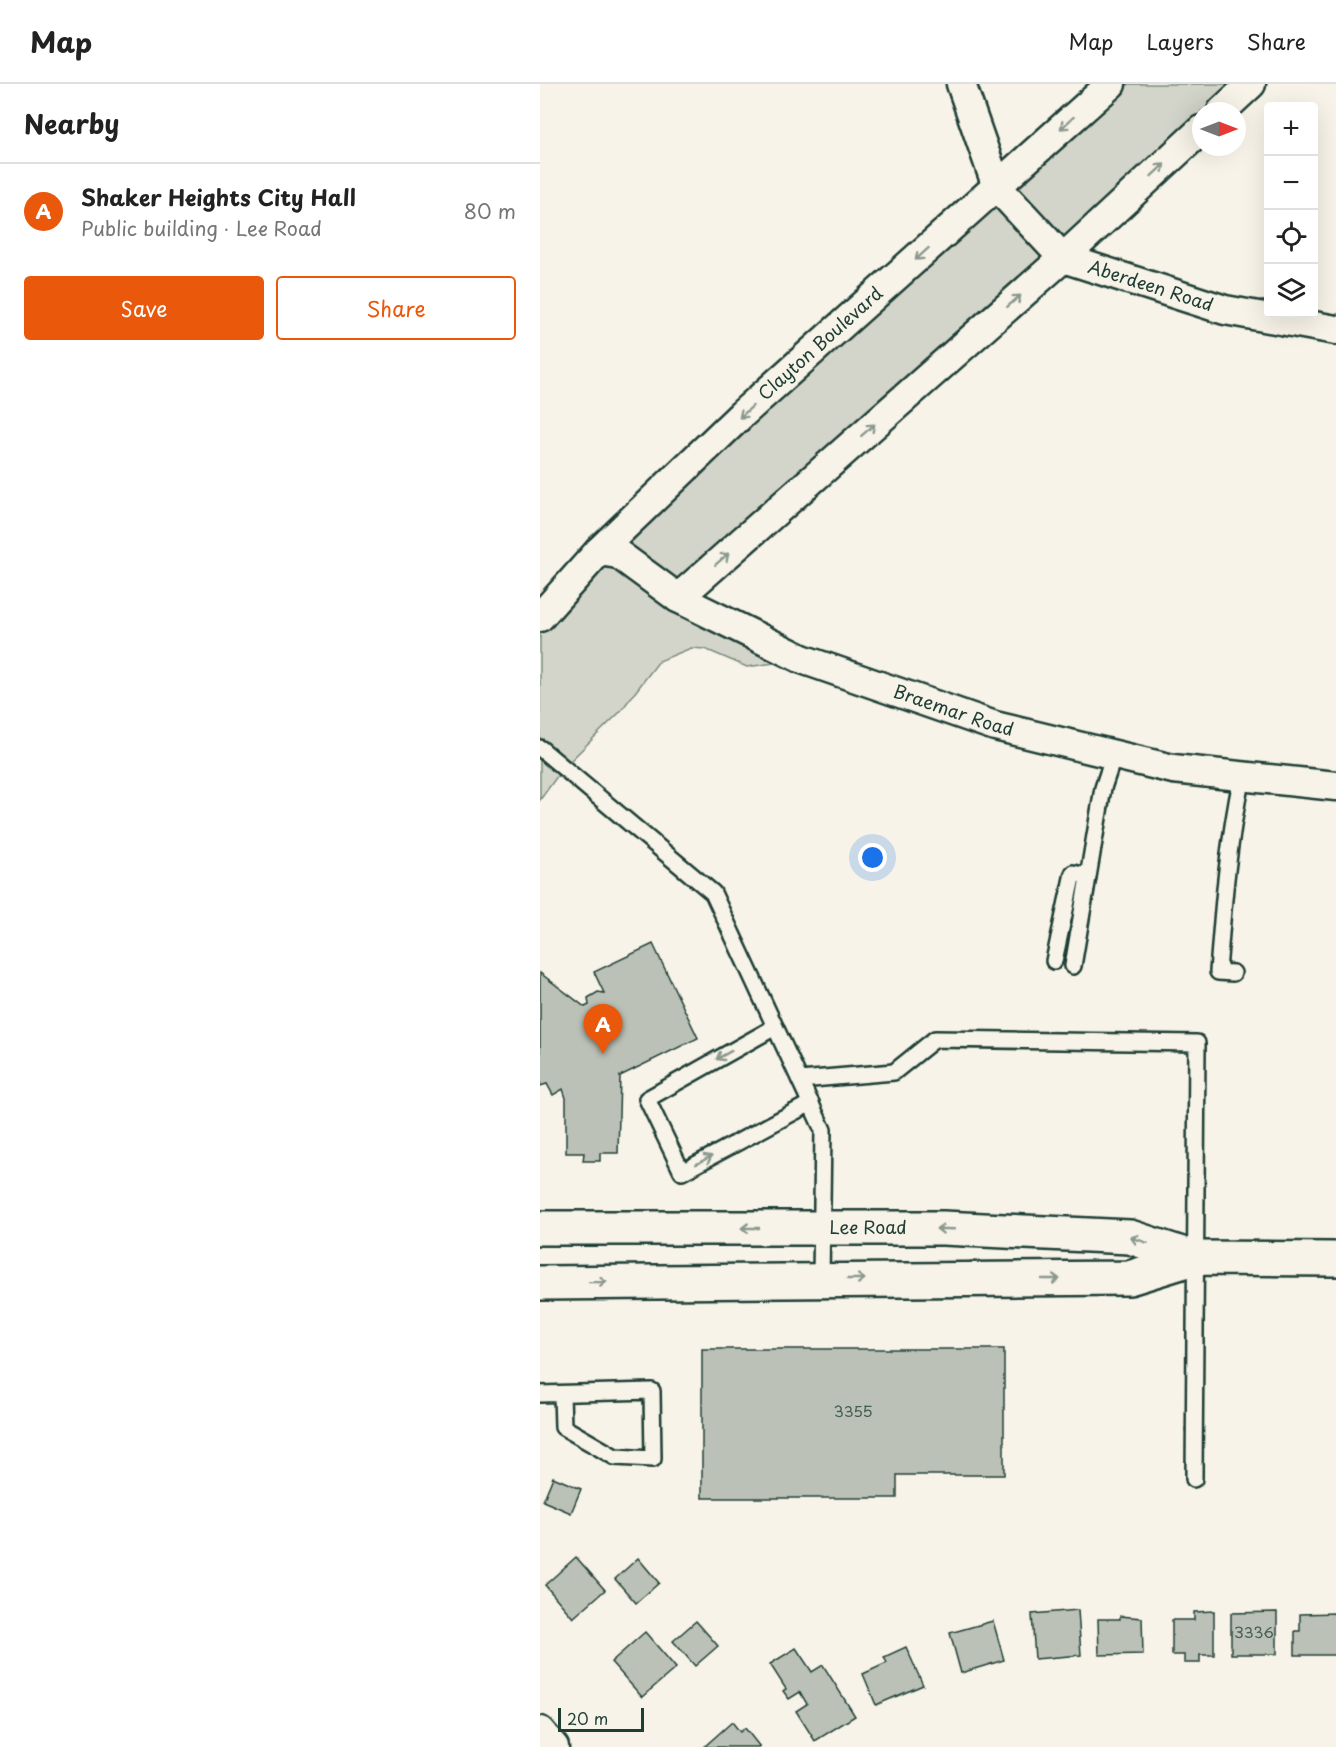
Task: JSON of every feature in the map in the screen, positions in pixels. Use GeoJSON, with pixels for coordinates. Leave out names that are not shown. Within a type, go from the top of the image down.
{"type":"FeatureCollection","features":[{"type":"Feature","properties":{"kind":"main road","name":"Lee Road"},"geometry":{"type":"LineString","coordinates":[[540,1228],[943,1228],[1130,1237],[1194,1258]]}},
{"type":"Feature","properties":{"kind":"main road","name":"Lee Road"},"geometry":{"type":"LineString","coordinates":[[540,1283],[1129,1278],[1194,1258],[1336,1259]]}},
{"type":"Feature","properties":{"kind":"street"},"geometry":{"type":"LineString","coordinates":[[961,84],[997,187]]}},
{"type":"Feature","properties":{"kind":"street","name":"Clayton Boulevard"},"geometry":{"type":"LineString","coordinates":[[540,617],[598,551],[741,415],[1111,84]]}},
{"type":"Feature","properties":{"kind":"street"},"geometry":{"type":"LineString","coordinates":[[1232,102],[1251,84]]}},
{"type":"Feature","properties":{"kind":"street"},"geometry":{"type":"LineString","coordinates":[[678,598],[1063,258],[1192,138]]}},
{"type":"Feature","properties":{"kind":"street","name":"Aberdeen Road"},"geometry":{"type":"LineString","coordinates":[[997,187],[1063,258],[1225,310],[1336,330]]}},
{"type":"Feature","properties":{"kind":"street","name":"Braemar Road"},"geometry":{"type":"LineString","coordinates":[[598,551],[618,554],[678,598],[802,659],[995,726],[1173,769],[1336,786]]}},
{"type":"Feature","properties":{"kind":"street"},"geometry":{"type":"LineString","coordinates":[[540,1731],[554,1747]]}},
{"type":"Feature","properties":{"kind":"lane"},"geometry":{"type":"LineString","coordinates":[[540,748],[713,892],[824,1130],[821,1280]]}},
{"type":"Feature","properties":{"kind":"lane"},"geometry":{"type":"LineString","coordinates":[[1073,966],[1103,788],[1114,755]]}},
{"type":"Feature","properties":{"kind":"lane"},"geometry":{"type":"LineString","coordinates":[[1233,973],[1218,972],[1224,884],[1242,776]]}},
{"type":"Feature","properties":{"kind":"lane"},"geometry":{"type":"LineString","coordinates":[[1054,961],[1073,873],[1089,876]]}},
{"type":"Feature","properties":{"kind":"lane"},"geometry":{"type":"LineString","coordinates":[[775,1026],[647,1099],[682,1172],[811,1103]]}},
{"type":"Feature","properties":{"kind":"lane"},"geometry":{"type":"LineString","coordinates":[[800,1080],[894,1072],[935,1039],[1197,1043],[1194,1479]]}},
{"type":"Feature","properties":{"kind":"lane"},"geometry":{"type":"LineString","coordinates":[[540,1394],[652,1391],[654,1459],[615,1457],[563,1427],[562,1394]]}},
{"type":"Feature","properties":{"kind":"shaded area"},"geometry":{"type":"Polygon","coordinates":[[[1111,84],[1251,84],[1232,102],[1192,102],[1192,138],[678,598],[802,659],[747,667],[705,649],[691,648],[659,661],[620,712],[563,768],[540,800],[540,617],[1111,84]]]}},
{"type":"Feature","properties":{"kind":"building"},"geometry":{"type":"Polygon","coordinates":[[[653,944],[698,1038],[620,1076],[618,1153],[600,1153],[600,1161],[583,1161],[584,1153],[566,1153],[566,1098],[563,1089],[553,1095],[547,1084],[540,1086],[540,973],[585,1007],[589,1005],[588,998],[598,992],[604,993],[594,972],[653,944]]]}},
{"type":"Feature","properties":{"kind":"building"},"geometry":{"type":"Polygon","coordinates":[[[702,1349],[1004,1349],[1004,1475],[897,1475],[897,1498],[702,1498],[702,1349]]]}},
{"type":"Feature","properties":{"kind":"building"},"geometry":{"type":"Polygon","coordinates":[[[553,1477],[581,1489],[571,1513],[543,1501],[553,1477]]]}},
{"type":"Feature","properties":{"kind":"building"},"geometry":{"type":"Polygon","coordinates":[[[576,1557],[605,1590],[573,1618],[545,1585],[576,1557]]]}},
{"type":"Feature","properties":{"kind":"building"},"geometry":{"type":"Polygon","coordinates":[[[638,1558],[659,1583],[636,1603],[615,1579],[638,1558]]]}},
{"type":"Feature","properties":{"kind":"building"},"geometry":{"type":"Polygon","coordinates":[[[1078,1610],[1081,1655],[1035,1659],[1032,1614],[1078,1610]]]}},
{"type":"Feature","properties":{"kind":"building"},"geometry":{"type":"Polygon","coordinates":[[[1214,1611],[1214,1655],[1200,1655],[1200,1663],[1184,1663],[1184,1655],[1172,1655],[1172,1620],[1194,1620],[1194,1612],[1214,1611]]]}},
{"type":"Feature","properties":{"kind":"building"},"geometry":{"type":"Polygon","coordinates":[[[1277,1612],[1277,1654],[1231,1654],[1231,1613],[1277,1612]]]}},
{"type":"Feature","properties":{"kind":"building"},"geometry":{"type":"Polygon","coordinates":[[[1336,1613],[1336,1655],[1295,1655],[1295,1631],[1300,1631],[1300,1614],[1336,1613]]]}},
{"type":"Feature","properties":{"kind":"building"},"geometry":{"type":"Polygon","coordinates":[[[1120,1616],[1142,1618],[1143,1654],[1099,1655],[1098,1619],[1120,1619],[1120,1616]]]}},
{"type":"Feature","properties":{"kind":"building"},"geometry":{"type":"Polygon","coordinates":[[[696,1621],[718,1646],[695,1666],[673,1641],[696,1621]]]}},
{"type":"Feature","properties":{"kind":"building"},"geometry":{"type":"Polygon","coordinates":[[[993,1621],[1004,1660],[961,1673],[950,1633],[993,1621]]]}},
{"type":"Feature","properties":{"kind":"building"},"geometry":{"type":"Polygon","coordinates":[[[645,1632],[676,1668],[642,1697],[611,1662],[645,1632]]]}},
{"type":"Feature","properties":{"kind":"building"},"geometry":{"type":"Polygon","coordinates":[[[906,1647],[923,1685],[876,1705],[863,1674],[887,1663],[884,1657],[906,1647]]]}},
{"type":"Feature","properties":{"kind":"building"},"geometry":{"type":"Polygon","coordinates":[[[796,1648],[812,1672],[823,1665],[855,1716],[815,1741],[796,1711],[807,1704],[800,1692],[789,1699],[783,1691],[786,1689],[770,1664],[796,1648]]]}},
{"type":"Feature","properties":{"kind":"building"},"geometry":{"type":"Polygon","coordinates":[[[732,1722],[740,1732],[745,1728],[760,1747],[704,1747],[732,1722]]]}},
{"type":"Feature","properties":{"kind":"place","name":"Shaker Heights City Hall"},"geometry":{"type":"Point","coordinates":[603,1054]}}]}
